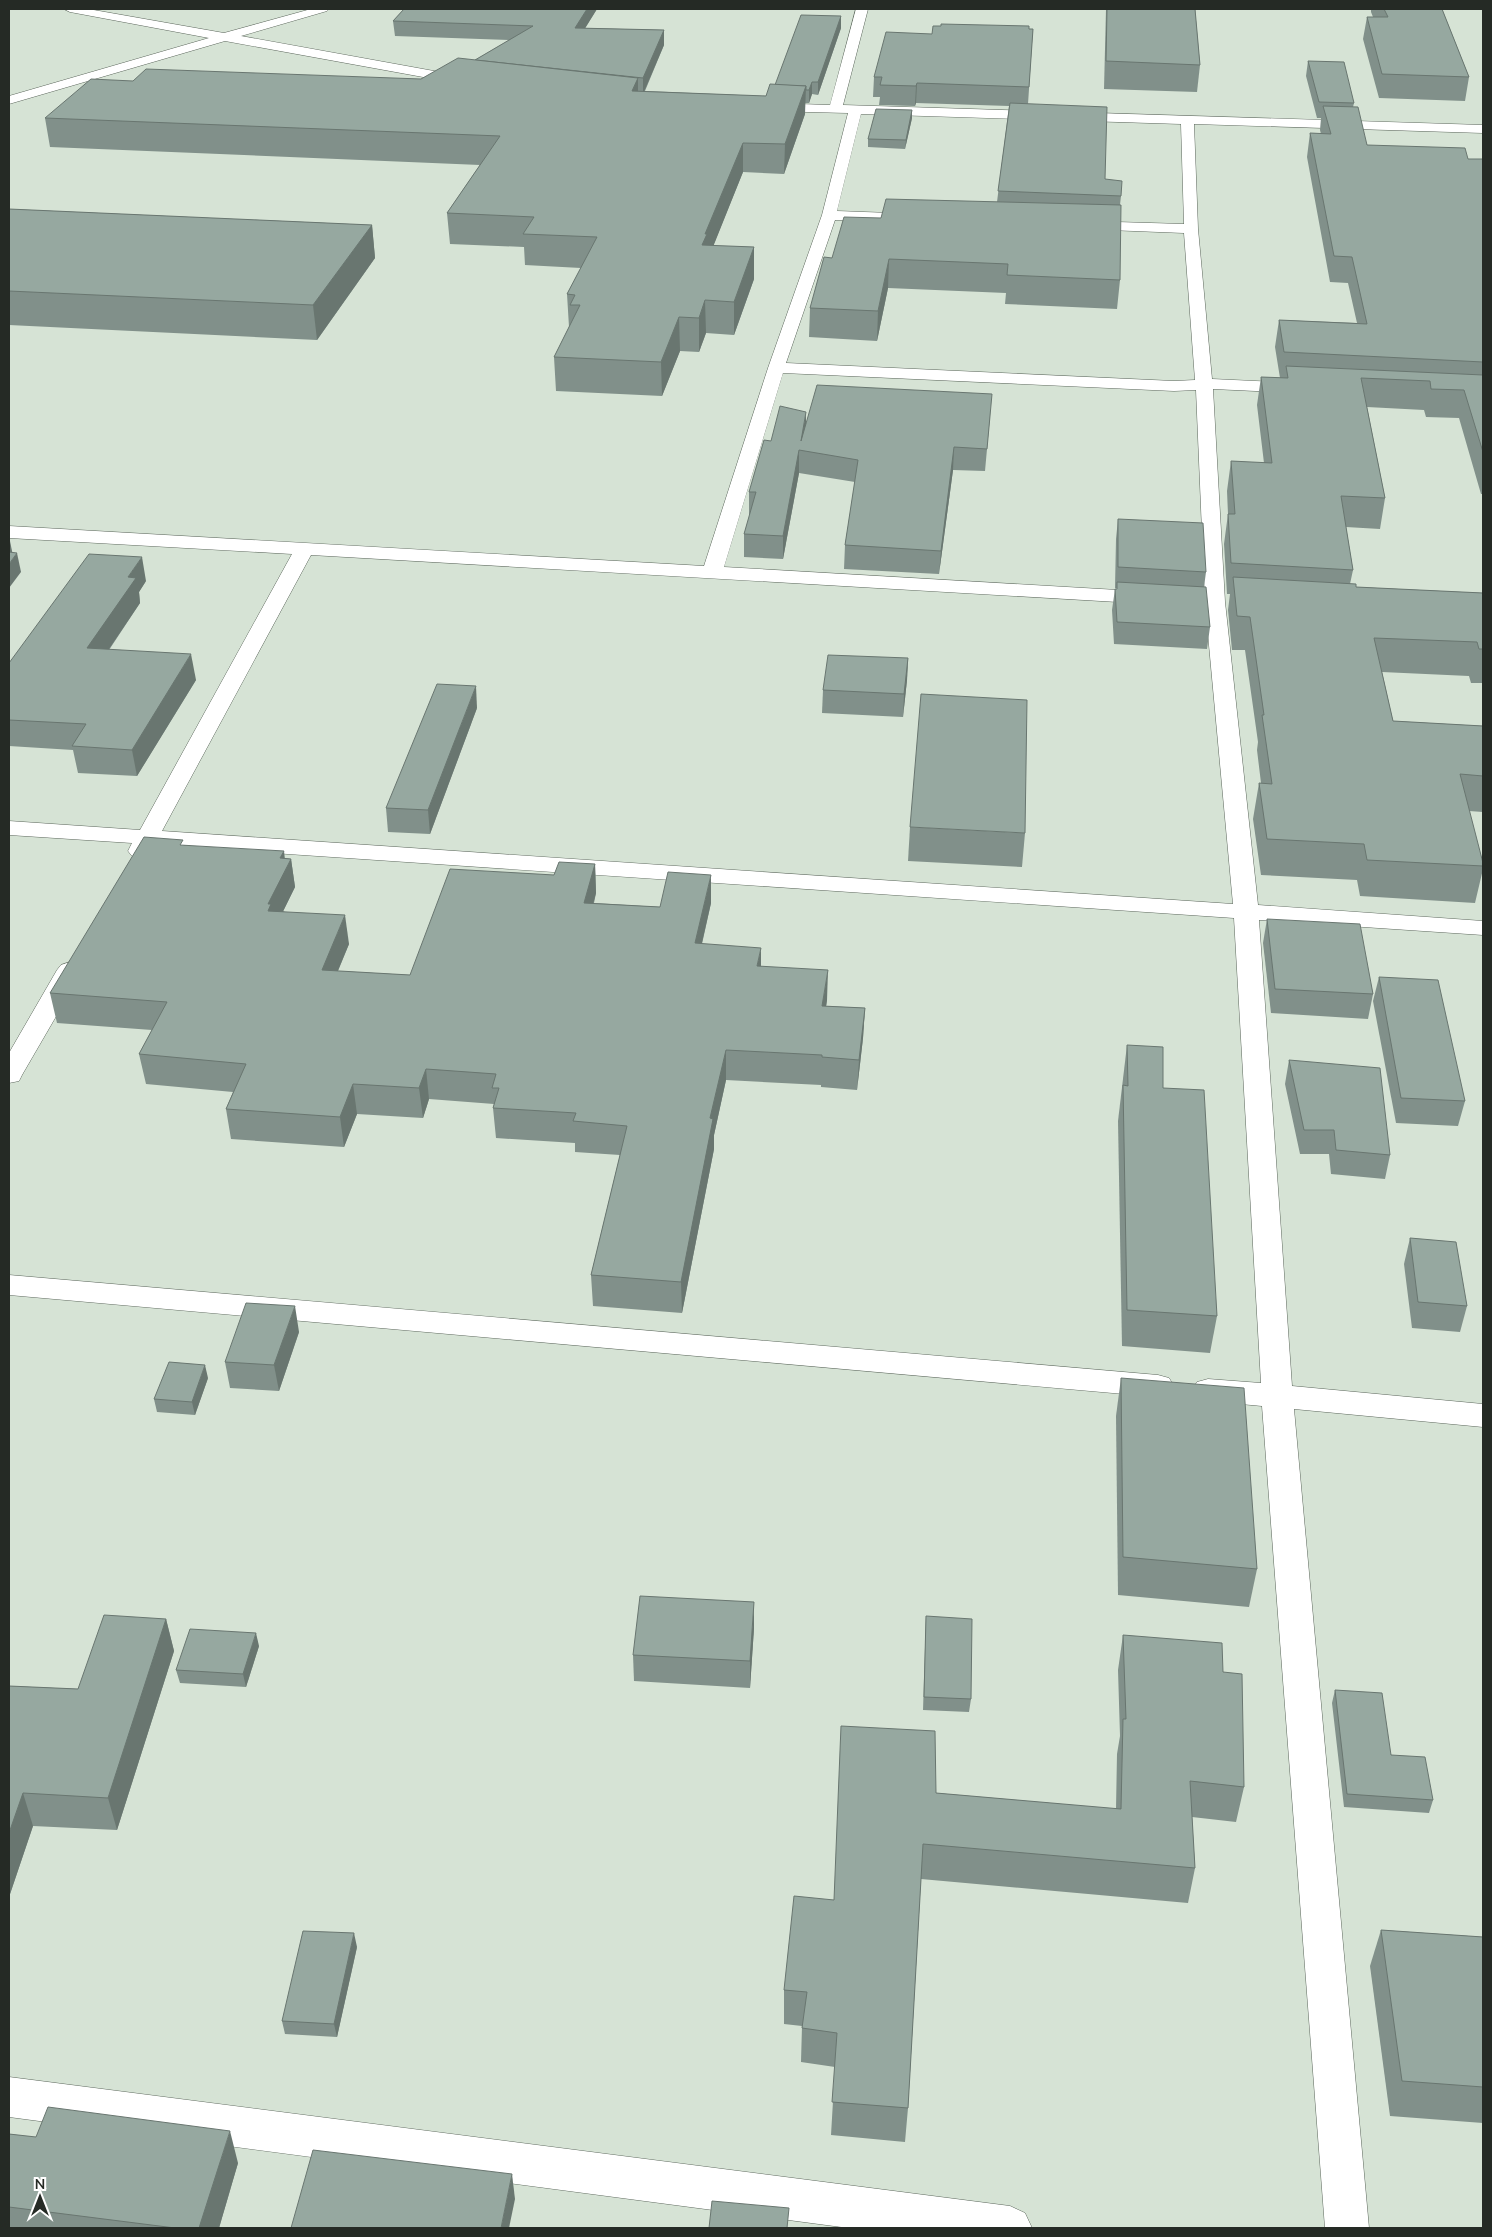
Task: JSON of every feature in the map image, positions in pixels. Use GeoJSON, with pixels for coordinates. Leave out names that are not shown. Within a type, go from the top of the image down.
{"type":"FeatureCollection","features":[{"type":"Feature","properties":{"kind":"street"},"geometry":{"type":"LineString","coordinates":[[70,9],[478,83]]}},
{"type":"Feature","properties":{"kind":"street"},"geometry":{"type":"LineString","coordinates":[[9,100],[81,77],[226,38],[323,9]]}},
{"type":"Feature","properties":{"kind":"street"},"geometry":{"type":"LineString","coordinates":[[835,110],[862,9]]}},
{"type":"Feature","properties":{"kind":"street"},"geometry":{"type":"LineString","coordinates":[[758,106],[835,110],[1483,129]]}},
{"type":"Feature","properties":{"kind":"street"},"geometry":{"type":"LineString","coordinates":[[712,573],[776,368],[829,215],[855,110]]}},
{"type":"Feature","properties":{"kind":"street"},"geometry":{"type":"LineString","coordinates":[[1187,120],[1191,229],[1204,384],[1215,602],[1246,912],[1277,1396],[1347,2228]]}},
{"type":"Feature","properties":{"kind":"street"},"geometry":{"type":"LineString","coordinates":[[829,215],[937,219]]}},
{"type":"Feature","properties":{"kind":"street"},"geometry":{"type":"LineString","coordinates":[[1064,224],[1191,229]]}},
{"type":"Feature","properties":{"kind":"street"},"geometry":{"type":"LineString","coordinates":[[776,368],[1174,386],[1204,384],[1314,389]]}},
{"type":"Feature","properties":{"kind":"street"},"geometry":{"type":"LineString","coordinates":[[9,532],[1166,599]]}},
{"type":"Feature","properties":{"kind":"street"},"geometry":{"type":"LineString","coordinates":[[128,872],[304,550]]}},
{"type":"Feature","properties":{"kind":"street"},"geometry":{"type":"LineString","coordinates":[[1195,600],[1235,603]]}},
{"type":"Feature","properties":{"kind":"street"},"geometry":{"type":"LineString","coordinates":[[9,828],[1483,928]]}},
{"type":"Feature","properties":{"kind":"street"},"geometry":{"type":"LineString","coordinates":[[9,1075],[83,948]]}},
{"type":"Feature","properties":{"kind":"street"},"geometry":{"type":"LineString","coordinates":[[9,1285],[1483,1415]]}},
{"type":"Feature","properties":{"kind":"street"},"geometry":{"type":"LineString","coordinates":[[9,2097],[1010,2228]]}},
{"type":"Feature","properties":{"kind":"building"},"geometry":{"type":"Polygon","coordinates":[[[404,9],[587,9],[575,28],[664,30],[643,78],[475,60],[533,26],[393,21],[404,9]]]}},
{"type":"Feature","properties":{"kind":"building"},"geometry":{"type":"Polygon","coordinates":[[[1107,9],[1195,9],[1200,65],[1106,61],[1107,9]]]}},
{"type":"Feature","properties":{"kind":"building"},"geometry":{"type":"Polygon","coordinates":[[[1384,9],[1442,9],[1469,77],[1382,74],[1367,17],[1388,17],[1384,9]]]}},
{"type":"Feature","properties":{"kind":"building"},"geometry":{"type":"Polygon","coordinates":[[[801,15],[841,16],[818,82],[812,82],[809,90],[806,90],[806,86],[775,85],[801,15]]]}},
{"type":"Feature","properties":{"kind":"building"},"geometry":{"type":"Polygon","coordinates":[[[941,24],[1029,26],[1029,29],[1033,29],[1029,87],[917,83],[916,86],[880,85],[882,77],[874,77],[886,32],[932,34],[933,26],[941,26],[941,24]]]}},
{"type":"Feature","properties":{"kind":"building"},"geometry":{"type":"Polygon","coordinates":[[[458,58],[638,78],[632,91],[766,96],[770,84],[806,86],[785,144],[743,143],[705,234],[707,234],[702,245],[754,247],[734,302],[705,300],[699,318],[679,317],[661,362],[554,357],[580,305],[570,305],[575,295],[567,294],[597,237],[523,234],[534,217],[447,213],[500,136],[45,118],[91,79],[133,81],[146,69],[421,79],[458,58]]]}},
{"type":"Feature","properties":{"kind":"building"},"geometry":{"type":"Polygon","coordinates":[[[1308,61],[1344,62],[1354,103],[1319,102],[1308,61]]]}},
{"type":"Feature","properties":{"kind":"building"},"geometry":{"type":"Polygon","coordinates":[[[1010,103],[1107,107],[1105,179],[1122,181],[1121,196],[998,191],[1010,103]]]}},
{"type":"Feature","properties":{"kind":"building"},"geometry":{"type":"Polygon","coordinates":[[[1323,106],[1358,107],[1367,145],[1465,148],[1468,159],[1483,159],[1483,362],[1284,352],[1279,320],[1367,324],[1352,257],[1334,256],[1310,133],[1331,134],[1323,106]]]}},
{"type":"Feature","properties":{"kind":"building"},"geometry":{"type":"Polygon","coordinates":[[[876,109],[912,110],[906,140],[868,139],[876,109]]]}},
{"type":"Feature","properties":{"kind":"building"},"geometry":{"type":"Polygon","coordinates":[[[886,199],[1121,205],[1120,280],[1007,275],[1008,264],[889,259],[878,311],[810,308],[824,257],[832,258],[844,217],[881,218],[886,199]]]}},
{"type":"Feature","properties":{"kind":"building"},"geometry":{"type":"Polygon","coordinates":[[[9,209],[372,225],[313,305],[9,291],[9,209]]]}},
{"type":"Feature","properties":{"kind":"building"},"geometry":{"type":"Polygon","coordinates":[[[1286,366],[1483,375],[1483,452],[1464,390],[1431,389],[1430,381],[1361,378],[1385,498],[1341,496],[1353,570],[1231,563],[1228,514],[1235,514],[1231,461],[1272,463],[1261,377],[1288,378],[1286,366]]]}},
{"type":"Feature","properties":{"kind":"building"},"geometry":{"type":"Polygon","coordinates":[[[817,385],[992,394],[987,449],[954,447],[941,551],[845,545],[858,460],[799,450],[783,536],[744,534],[756,492],[749,492],[764,440],[771,441],[780,406],[806,412],[801,441],[817,385]]]}},
{"type":"Feature","properties":{"kind":"building"},"geometry":{"type":"Polygon","coordinates":[[[1118,519],[1203,523],[1206,572],[1118,567],[1118,519]]]}},
{"type":"Feature","properties":{"kind":"building"},"geometry":{"type":"Polygon","coordinates":[[[9,552],[17,553],[9,564],[9,552]]]}},
{"type":"Feature","properties":{"kind":"building"},"geometry":{"type":"Polygon","coordinates":[[[89,554],[142,557],[128,577],[136,578],[87,648],[191,654],[132,750],[72,746],[86,724],[9,720],[9,663],[89,554]]]}},
{"type":"Feature","properties":{"kind":"building"},"geometry":{"type":"Polygon","coordinates":[[[1233,577],[1356,584],[1356,587],[1483,593],[1483,649],[1479,649],[1477,642],[1374,638],[1393,721],[1483,726],[1483,776],[1460,774],[1483,866],[1367,860],[1364,844],[1267,839],[1259,783],[1272,784],[1262,715],[1264,715],[1250,617],[1237,616],[1233,577]]]}},
{"type":"Feature","properties":{"kind":"building"},"geometry":{"type":"Polygon","coordinates":[[[1117,582],[1206,587],[1210,627],[1117,622],[1115,589],[1117,589],[1117,582]]]}},
{"type":"Feature","properties":{"kind":"building"},"geometry":{"type":"Polygon","coordinates":[[[828,655],[908,658],[904,694],[823,690],[828,655]]]}},
{"type":"Feature","properties":{"kind":"building"},"geometry":{"type":"Polygon","coordinates":[[[437,684],[476,686],[428,810],[386,808],[437,684]]]}},
{"type":"Feature","properties":{"kind":"building"},"geometry":{"type":"Polygon","coordinates":[[[921,694],[1027,700],[1025,833],[910,827],[921,694]]]}},
{"type":"Feature","properties":{"kind":"building"},"geometry":{"type":"Polygon","coordinates":[[[144,837],[183,840],[180,845],[284,851],[280,858],[291,859],[268,904],[271,904],[268,911],[345,915],[322,970],[410,975],[450,869],[554,875],[559,862],[595,864],[584,903],[660,907],[668,872],[711,875],[695,943],[761,948],[757,966],[828,970],[822,1006],[865,1008],[859,1060],[822,1057],[822,1055],[726,1050],[710,1118],[713,1119],[681,1282],[591,1275],[627,1126],[573,1121],[576,1113],[493,1108],[499,1088],[492,1088],[496,1074],[426,1069],[419,1088],[353,1084],[340,1117],[226,1109],[246,1064],[139,1054],[167,1002],[50,993],[144,837]]]}},
{"type":"Feature","properties":{"kind":"building"},"geometry":{"type":"Polygon","coordinates":[[[1267,919],[1360,924],[1373,994],[1275,989],[1267,919]]]}},
{"type":"Feature","properties":{"kind":"building"},"geometry":{"type":"Polygon","coordinates":[[[1379,977],[1438,980],[1465,1101],[1401,1098],[1379,977]]]}},
{"type":"Feature","properties":{"kind":"building"},"geometry":{"type":"Polygon","coordinates":[[[1127,1045],[1163,1047],[1163,1088],[1204,1090],[1217,1316],[1127,1310],[1123,1085],[1128,1086],[1127,1045]]]}},
{"type":"Feature","properties":{"kind":"building"},"geometry":{"type":"Polygon","coordinates":[[[1289,1060],[1380,1068],[1390,1155],[1336,1150],[1334,1130],[1304,1130],[1289,1060]]]}},
{"type":"Feature","properties":{"kind":"building"},"geometry":{"type":"Polygon","coordinates":[[[1410,1238],[1456,1242],[1467,1306],[1418,1302],[1410,1238]]]}},
{"type":"Feature","properties":{"kind":"building"},"geometry":{"type":"Polygon","coordinates":[[[246,1303],[295,1306],[274,1365],[225,1362],[246,1303]]]}},
{"type":"Feature","properties":{"kind":"building"},"geometry":{"type":"Polygon","coordinates":[[[169,1362],[205,1365],[192,1402],[154,1399],[169,1362]]]}},
{"type":"Feature","properties":{"kind":"building"},"geometry":{"type":"Polygon","coordinates":[[[1121,1378],[1244,1388],[1257,1569],[1123,1557],[1121,1378]]]}},
{"type":"Feature","properties":{"kind":"building"},"geometry":{"type":"Polygon","coordinates":[[[640,1596],[754,1602],[750,1661],[633,1655],[640,1596]]]}},
{"type":"Feature","properties":{"kind":"building"},"geometry":{"type":"Polygon","coordinates":[[[104,1615],[166,1619],[108,1798],[23,1793],[9,1833],[9,1686],[78,1689],[104,1615]]]}},
{"type":"Feature","properties":{"kind":"building"},"geometry":{"type":"Polygon","coordinates":[[[926,1616],[972,1619],[971,1699],[924,1697],[926,1616]]]}},
{"type":"Feature","properties":{"kind":"building"},"geometry":{"type":"Polygon","coordinates":[[[190,1629],[256,1633],[243,1674],[176,1670],[190,1629]]]}},
{"type":"Feature","properties":{"kind":"building"},"geometry":{"type":"Polygon","coordinates":[[[1123,1635],[1222,1643],[1223,1672],[1242,1674],[1244,1787],[1190,1781],[1195,1868],[923,1844],[908,2108],[832,2102],[837,2033],[802,2028],[807,1992],[784,1990],[794,1896],[834,1900],[841,1726],[935,1731],[936,1793],[1121,1809],[1123,1719],[1126,1719],[1123,1635]]]}},
{"type":"Feature","properties":{"kind":"building"},"geometry":{"type":"Polygon","coordinates":[[[1335,1690],[1382,1693],[1391,1755],[1425,1757],[1433,1800],[1347,1794],[1335,1690]]]}},
{"type":"Feature","properties":{"kind":"building"},"geometry":{"type":"Polygon","coordinates":[[[1381,1930],[1483,1937],[1483,2087],[1402,2081],[1381,1930]]]}},
{"type":"Feature","properties":{"kind":"building"},"geometry":{"type":"Polygon","coordinates":[[[303,1931],[354,1933],[334,2024],[282,2021],[303,1931]]]}},
{"type":"Feature","properties":{"kind":"building"},"geometry":{"type":"Polygon","coordinates":[[[48,2107],[230,2131],[199,2228],[175,2228],[9,2207],[9,2134],[36,2137],[48,2107]]]}},
{"type":"Feature","properties":{"kind":"building"},"geometry":{"type":"Polygon","coordinates":[[[313,2150],[512,2174],[501,2228],[291,2228],[313,2150]]]}},
{"type":"Feature","properties":{"kind":"building"},"geometry":{"type":"Polygon","coordinates":[[[712,2201],[789,2208],[787,2228],[709,2228],[712,2201]]]}}]}
